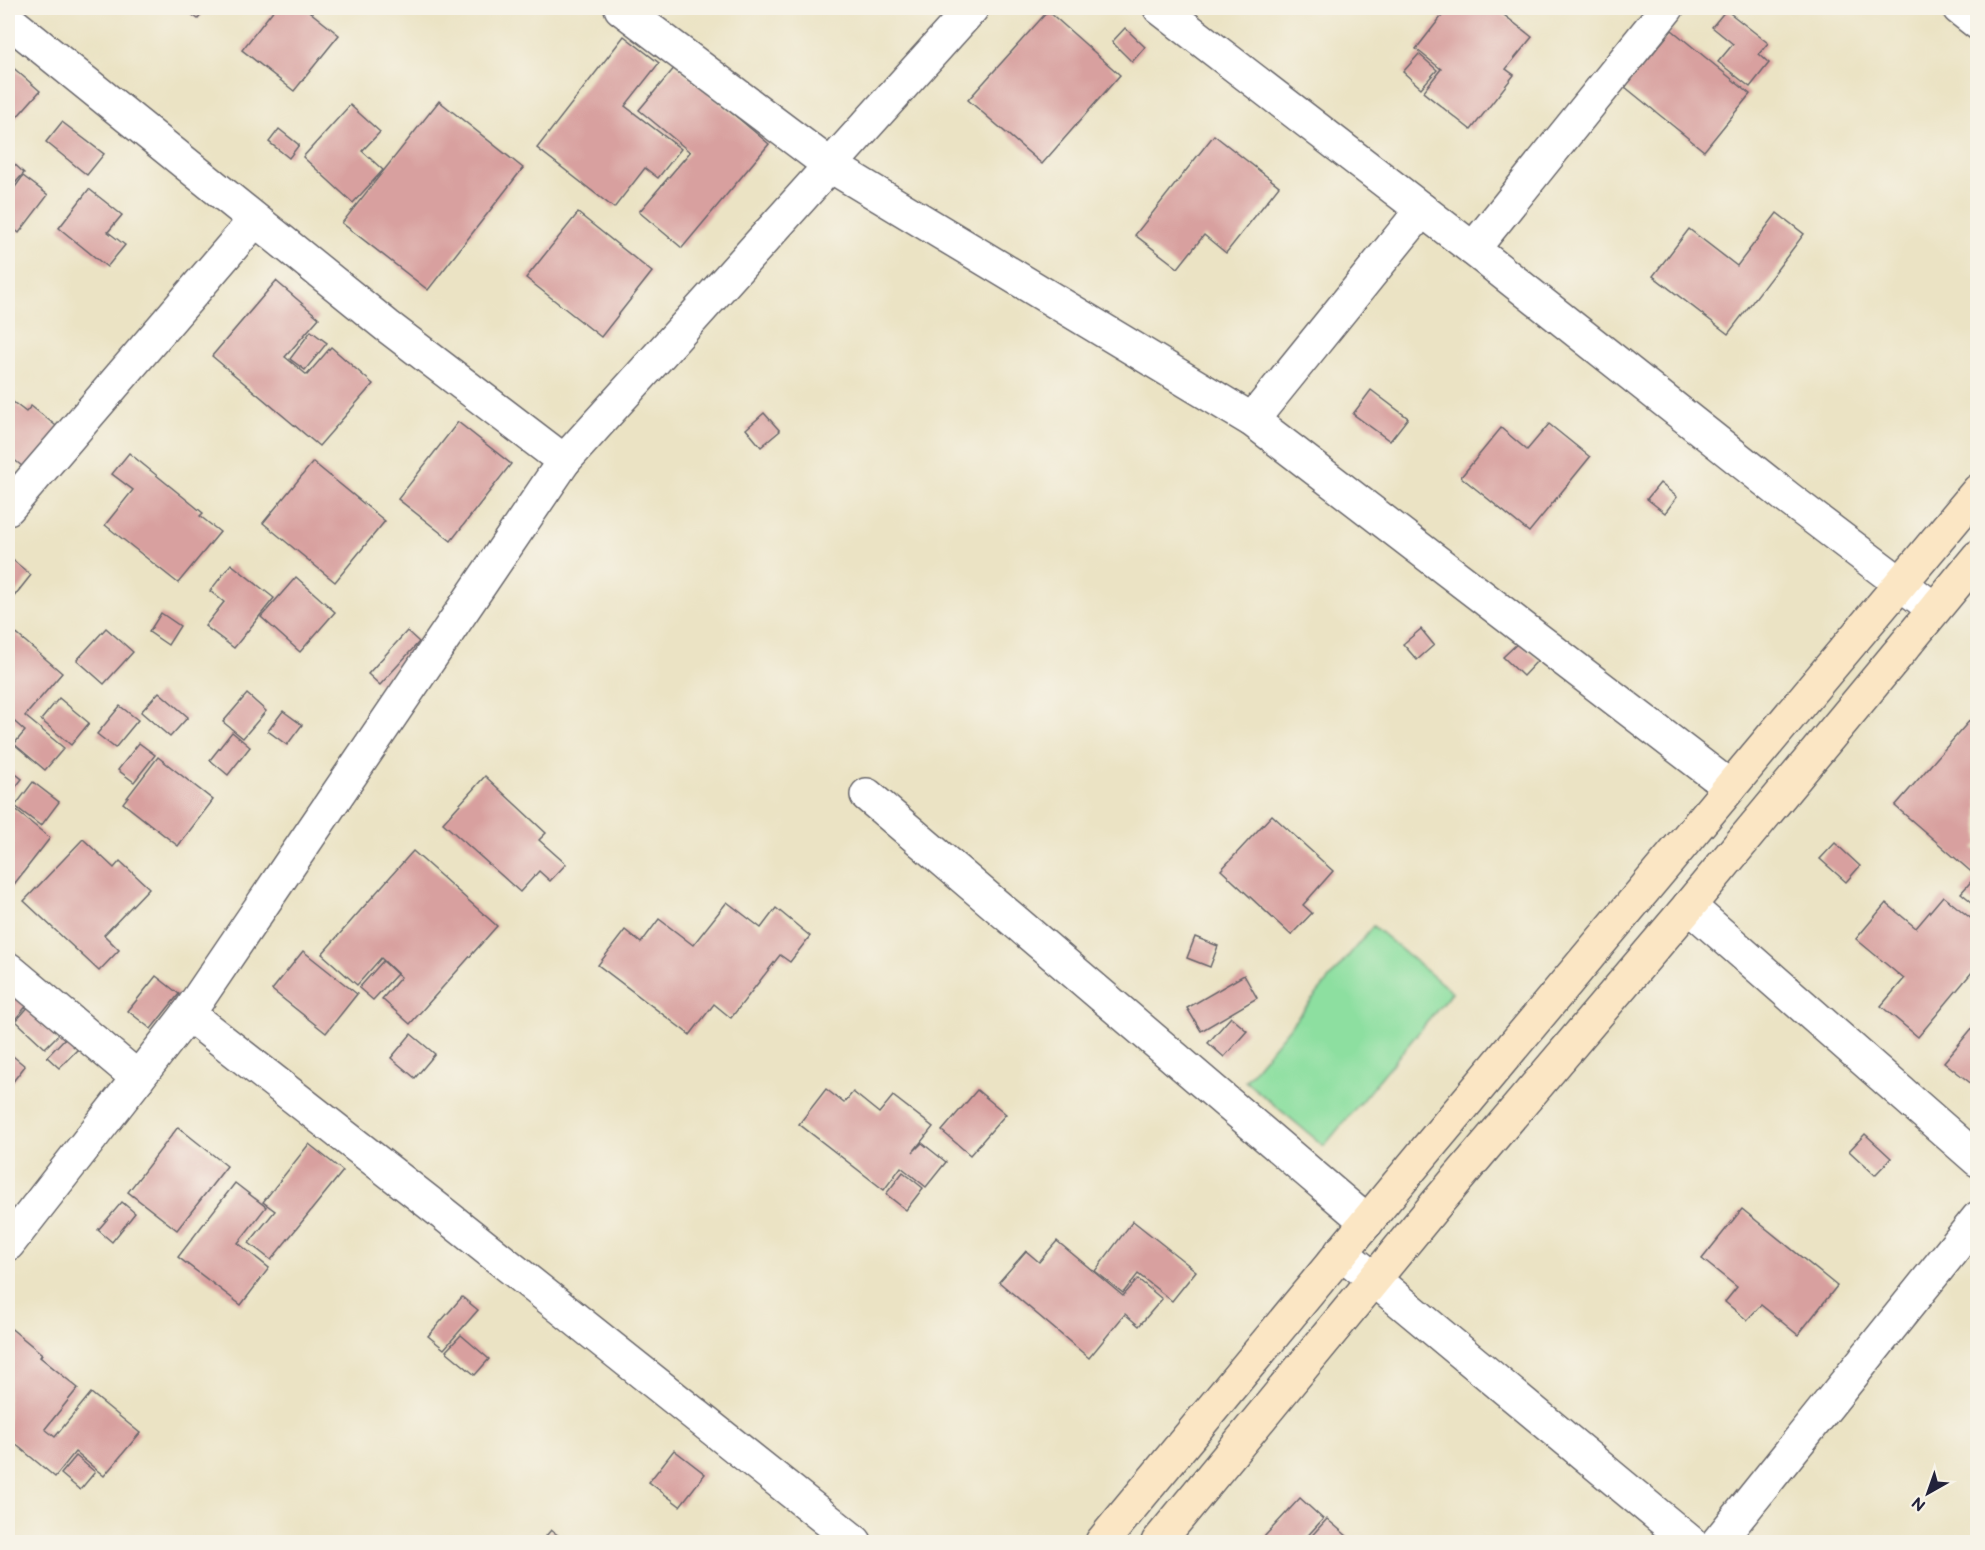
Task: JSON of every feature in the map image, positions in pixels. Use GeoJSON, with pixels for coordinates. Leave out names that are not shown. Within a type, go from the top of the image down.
{"type":"FeatureCollection","features":[{"type":"Feature","properties":{"kind":"main road"},"geometry":{"type":"LineString","coordinates":[[1102,1542],[1341,1252],[1977,491]]}},
{"type":"Feature","properties":{"kind":"main road"},"geometry":{"type":"LineString","coordinates":[[1158,1542],[1375,1279],[1689,906],[1977,556]]}},
{"type":"Feature","properties":{"kind":"street"},"geometry":{"type":"LineString","coordinates":[[621,8],[831,166],[1252,420],[1730,787]]}},
{"type":"Feature","properties":{"kind":"street"},"geometry":{"type":"LineString","coordinates":[[8,1244],[188,1014],[564,460],[972,8]]}},
{"type":"Feature","properties":{"kind":"street"},"geometry":{"type":"LineString","coordinates":[[1160,8],[1473,249],[1789,499],[1934,609]]}},
{"type":"Feature","properties":{"kind":"street"},"geometry":{"type":"LineString","coordinates":[[1473,249],[1667,8]]}},
{"type":"Feature","properties":{"kind":"street"},"geometry":{"type":"LineString","coordinates":[[1959,8],[1977,23]]}},
{"type":"Feature","properties":{"kind":"street"},"geometry":{"type":"LineString","coordinates":[[8,20],[387,326],[564,460]]}},
{"type":"Feature","properties":{"kind":"street"},"geometry":{"type":"LineString","coordinates":[[1252,420],[1422,210]]}},
{"type":"Feature","properties":{"kind":"street"},"geometry":{"type":"LineString","coordinates":[[8,508],[255,220]]}},
{"type":"Feature","properties":{"kind":"street"},"geometry":{"type":"LineString","coordinates":[[867,795],[1367,1222]]}},
{"type":"Feature","properties":{"kind":"street"},"geometry":{"type":"LineString","coordinates":[[1689,906],[1977,1160]]}},
{"type":"Feature","properties":{"kind":"street"},"geometry":{"type":"LineString","coordinates":[[8,969],[138,1078]]}},
{"type":"Feature","properties":{"kind":"street"},"geometry":{"type":"LineString","coordinates":[[188,1014],[855,1542]]}},
{"type":"Feature","properties":{"kind":"street"},"geometry":{"type":"LineString","coordinates":[[1718,1542],[1977,1218]]}},
{"type":"Feature","properties":{"kind":"street"},"geometry":{"type":"LineString","coordinates":[[1341,1252],[1690,1542]]}},
{"type":"Feature","properties":{"kind":"green space"},"geometry":{"type":"Polygon","coordinates":[[[1373,926],[1452,992],[1324,1146],[1245,1081],[1373,926]]]}},
{"type":"Feature","properties":{"kind":"building"},"geometry":{"type":"Polygon","coordinates":[[[183,8],[207,8],[198,19],[183,8]]]}},
{"type":"Feature","properties":{"kind":"building"},"geometry":{"type":"Polygon","coordinates":[[[275,8],[305,8],[339,35],[294,91],[242,50],[275,8]]]}},
{"type":"Feature","properties":{"kind":"building"},"geometry":{"type":"Polygon","coordinates":[[[1448,8],[1495,8],[1532,37],[1506,69],[1514,75],[1471,130],[1423,92],[1441,69],[1416,49],[1448,8]]]}},
{"type":"Feature","properties":{"kind":"building"},"geometry":{"type":"Polygon","coordinates":[[[1726,10],[1768,43],[1759,54],[1769,63],[1750,87],[1718,62],[1733,44],[1712,27],[1726,10]]]}},
{"type":"Feature","properties":{"kind":"building"},"geometry":{"type":"Polygon","coordinates":[[[1048,11],[1120,75],[1042,164],[968,100],[1048,11]]]}},
{"type":"Feature","properties":{"kind":"building"},"geometry":{"type":"Polygon","coordinates":[[[1125,28],[1145,47],[1132,62],[1112,42],[1125,28]]]}},
{"type":"Feature","properties":{"kind":"building"},"geometry":{"type":"Polygon","coordinates":[[[1672,30],[1750,94],[1704,151],[1625,87],[1672,30]]]}},
{"type":"Feature","properties":{"kind":"building"},"geometry":{"type":"Polygon","coordinates":[[[624,36],[659,63],[625,106],[681,149],[658,178],[645,168],[614,208],[537,148],[624,36]]]}},
{"type":"Feature","properties":{"kind":"building"},"geometry":{"type":"Polygon","coordinates":[[[1419,54],[1437,70],[1421,88],[1403,72],[1419,54]]]}},
{"type":"Feature","properties":{"kind":"building"},"geometry":{"type":"Polygon","coordinates":[[[10,65],[40,91],[8,127],[8,69],[10,65]]]}},
{"type":"Feature","properties":{"kind":"building"},"geometry":{"type":"Polygon","coordinates":[[[676,66],[769,144],[682,248],[639,212],[690,152],[639,110],[676,66]]]}},
{"type":"Feature","properties":{"kind":"building"},"geometry":{"type":"Polygon","coordinates":[[[439,101],[523,168],[428,290],[342,223],[439,101]]]}},
{"type":"Feature","properties":{"kind":"building"},"geometry":{"type":"Polygon","coordinates":[[[350,105],[380,132],[362,151],[383,170],[353,203],[303,157],[350,105]]]}},
{"type":"Feature","properties":{"kind":"building"},"geometry":{"type":"Polygon","coordinates":[[[62,122],[104,154],[87,175],[46,142],[62,122]]]}},
{"type":"Feature","properties":{"kind":"building"},"geometry":{"type":"Polygon","coordinates":[[[279,129],[299,145],[289,158],[269,142],[279,129]]]}},
{"type":"Feature","properties":{"kind":"building"},"geometry":{"type":"Polygon","coordinates":[[[1214,135],[1279,186],[1226,253],[1204,235],[1178,268],[1135,235],[1214,135]]]}},
{"type":"Feature","properties":{"kind":"building"},"geometry":{"type":"Polygon","coordinates":[[[8,158],[24,173],[8,191],[8,158]]]}},
{"type":"Feature","properties":{"kind":"building"},"geometry":{"type":"Polygon","coordinates":[[[23,176],[48,195],[19,233],[8,224],[8,197],[23,176]]]}},
{"type":"Feature","properties":{"kind":"building"},"geometry":{"type":"Polygon","coordinates":[[[89,189],[122,215],[108,232],[125,245],[107,267],[59,228],[89,189]]]}},
{"type":"Feature","properties":{"kind":"building"},"geometry":{"type":"Polygon","coordinates":[[[578,213],[652,272],[601,337],[526,278],[578,213]]]}},
{"type":"Feature","properties":{"kind":"building"},"geometry":{"type":"Polygon","coordinates":[[[1777,213],[1804,234],[1728,334],[1653,276],[1689,229],[1737,266],[1777,213]]]}},
{"type":"Feature","properties":{"kind":"building"},"geometry":{"type":"Polygon","coordinates":[[[276,281],[319,318],[285,357],[307,375],[331,347],[373,384],[319,446],[212,356],[276,281]]]}},
{"type":"Feature","properties":{"kind":"building"},"geometry":{"type":"Polygon","coordinates":[[[311,331],[327,343],[305,370],[290,359],[311,331]]]}},
{"type":"Feature","properties":{"kind":"building"},"geometry":{"type":"Polygon","coordinates":[[[1371,390],[1408,418],[1390,441],[1353,414],[1371,390]]]}},
{"type":"Feature","properties":{"kind":"building"},"geometry":{"type":"Polygon","coordinates":[[[13,402],[26,412],[31,406],[60,429],[27,470],[8,455],[8,409],[13,402]]]}},
{"type":"Feature","properties":{"kind":"building"},"geometry":{"type":"Polygon","coordinates":[[[764,413],[780,431],[761,447],[746,429],[764,413]]]}},
{"type":"Feature","properties":{"kind":"building"},"geometry":{"type":"Polygon","coordinates":[[[458,422],[511,464],[451,541],[398,499],[458,422]]]}},
{"type":"Feature","properties":{"kind":"building"},"geometry":{"type":"Polygon","coordinates":[[[1549,424],[1590,457],[1529,532],[1461,477],[1501,428],[1527,450],[1549,424]]]}},
{"type":"Feature","properties":{"kind":"building"},"geometry":{"type":"Polygon","coordinates":[[[129,453],[203,513],[200,516],[220,532],[178,583],[105,525],[133,490],[112,474],[129,453]]]}},
{"type":"Feature","properties":{"kind":"building"},"geometry":{"type":"Polygon","coordinates":[[[313,462],[385,521],[335,582],[263,523],[313,462]]]}},
{"type":"Feature","properties":{"kind":"building"},"geometry":{"type":"Polygon","coordinates":[[[1660,483],[1677,497],[1665,513],[1647,499],[1660,483]]]}},
{"type":"Feature","properties":{"kind":"building"},"geometry":{"type":"Polygon","coordinates":[[[9,557],[31,575],[8,604],[8,560],[9,557]]]}},
{"type":"Feature","properties":{"kind":"building"},"geometry":{"type":"Polygon","coordinates":[[[231,564],[274,598],[234,648],[205,626],[224,602],[210,591],[231,564]]]}},
{"type":"Feature","properties":{"kind":"building"},"geometry":{"type":"Polygon","coordinates":[[[296,577],[335,612],[300,652],[261,617],[296,577]]]}},
{"type":"Feature","properties":{"kind":"building"},"geometry":{"type":"Polygon","coordinates":[[[161,613],[180,626],[168,645],[149,632],[161,613]]]}},
{"type":"Feature","properties":{"kind":"building"},"geometry":{"type":"Polygon","coordinates":[[[106,628],[133,652],[104,684],[77,660],[106,628]]]}},
{"type":"Feature","properties":{"kind":"building"},"geometry":{"type":"Polygon","coordinates":[[[1421,629],[1434,645],[1417,660],[1403,644],[1421,629]]]}},
{"type":"Feature","properties":{"kind":"building"},"geometry":{"type":"Polygon","coordinates":[[[12,630],[62,673],[25,716],[64,748],[45,770],[14,744],[25,731],[8,716],[8,635],[12,630]]]}},
{"type":"Feature","properties":{"kind":"building"},"geometry":{"type":"Polygon","coordinates":[[[407,631],[419,642],[380,685],[368,674],[407,631]]]}},
{"type":"Feature","properties":{"kind":"building"},"geometry":{"type":"Polygon","coordinates":[[[1519,642],[1538,660],[1523,676],[1503,657],[1519,642]]]}},
{"type":"Feature","properties":{"kind":"building"},"geometry":{"type":"Polygon","coordinates":[[[159,692],[188,717],[170,737],[141,712],[159,692]]]}},
{"type":"Feature","properties":{"kind":"building"},"geometry":{"type":"Polygon","coordinates":[[[247,694],[266,711],[243,738],[223,722],[247,694]]]}},
{"type":"Feature","properties":{"kind":"building"},"geometry":{"type":"Polygon","coordinates":[[[59,698],[89,723],[71,745],[41,720],[59,698]]]}},
{"type":"Feature","properties":{"kind":"building"},"geometry":{"type":"Polygon","coordinates":[[[120,706],[138,720],[115,748],[97,734],[120,706]]]}},
{"type":"Feature","properties":{"kind":"building"},"geometry":{"type":"Polygon","coordinates":[[[283,711],[302,725],[287,745],[268,731],[283,711]]]}},
{"type":"Feature","properties":{"kind":"building"},"geometry":{"type":"Polygon","coordinates":[[[1978,711],[1978,844],[1973,848],[1978,852],[1978,907],[1961,893],[1976,876],[1895,806],[1978,711]]]}},
{"type":"Feature","properties":{"kind":"building"},"geometry":{"type":"Polygon","coordinates":[[[232,732],[250,747],[228,775],[210,760],[232,732]]]}},
{"type":"Feature","properties":{"kind":"building"},"geometry":{"type":"Polygon","coordinates":[[[139,743],[155,755],[134,782],[118,770],[139,743]]]}},
{"type":"Feature","properties":{"kind":"building"},"geometry":{"type":"Polygon","coordinates":[[[158,757],[213,800],[178,846],[123,803],[158,757]]]}},
{"type":"Feature","properties":{"kind":"building"},"geometry":{"type":"Polygon","coordinates":[[[8,768],[22,779],[8,797],[8,768]]]}},
{"type":"Feature","properties":{"kind":"building"},"geometry":{"type":"Polygon","coordinates":[[[485,776],[546,833],[539,840],[566,864],[550,881],[539,871],[520,892],[443,823],[485,776]]]}},
{"type":"Feature","properties":{"kind":"building"},"geometry":{"type":"Polygon","coordinates":[[[33,782],[59,802],[41,826],[15,806],[33,782]]]}},
{"type":"Feature","properties":{"kind":"building"},"geometry":{"type":"Polygon","coordinates":[[[8,804],[50,838],[8,892],[8,804]]]}},
{"type":"Feature","properties":{"kind":"building"},"geometry":{"type":"Polygon","coordinates":[[[1272,815],[1333,871],[1303,905],[1312,913],[1291,935],[1221,870],[1272,815]]]}},
{"type":"Feature","properties":{"kind":"building"},"geometry":{"type":"Polygon","coordinates":[[[83,839],[114,868],[120,861],[149,888],[104,935],[119,950],[99,971],[24,901],[83,839]]]}},
{"type":"Feature","properties":{"kind":"building"},"geometry":{"type":"Polygon","coordinates":[[[1835,843],[1860,866],[1846,882],[1820,859],[1835,843]]]}},
{"type":"Feature","properties":{"kind":"building"},"geometry":{"type":"Polygon","coordinates":[[[413,851],[497,926],[410,1024],[382,999],[401,977],[381,958],[357,985],[322,954],[413,851]]]}},
{"type":"Feature","properties":{"kind":"building"},"geometry":{"type":"Polygon","coordinates":[[[1943,896],[1978,924],[1978,965],[1918,1037],[1881,1006],[1904,979],[1856,939],[1886,903],[1916,928],[1943,896]]]}},
{"type":"Feature","properties":{"kind":"building"},"geometry":{"type":"Polygon","coordinates":[[[727,902],[761,928],[776,908],[810,936],[790,962],[780,955],[731,1018],[714,1004],[690,1035],[598,965],[625,930],[641,943],[659,919],[693,945],[727,902]]]}},
{"type":"Feature","properties":{"kind":"building"},"geometry":{"type":"Polygon","coordinates":[[[1195,937],[1218,946],[1210,967],[1187,958],[1195,937]]]}},
{"type":"Feature","properties":{"kind":"building"},"geometry":{"type":"Polygon","coordinates":[[[303,951],[357,994],[326,1033],[272,990],[303,951]]]}},
{"type":"Feature","properties":{"kind":"building"},"geometry":{"type":"Polygon","coordinates":[[[383,961],[397,974],[373,1000],[359,988],[383,961]]]}},
{"type":"Feature","properties":{"kind":"building"},"geometry":{"type":"Polygon","coordinates":[[[1244,975],[1257,998],[1201,1031],[1187,1008],[1244,975]]]}},
{"type":"Feature","properties":{"kind":"building"},"geometry":{"type":"Polygon","coordinates":[[[156,976],[179,994],[151,1029],[128,1011],[156,976]]]}},
{"type":"Feature","properties":{"kind":"building"},"geometry":{"type":"Polygon","coordinates":[[[15,991],[29,1003],[12,1023],[8,1020],[8,1000],[15,991]]]}},
{"type":"Feature","properties":{"kind":"building"},"geometry":{"type":"Polygon","coordinates":[[[31,1004],[61,1032],[45,1048],[16,1021],[31,1004]]]}},
{"type":"Feature","properties":{"kind":"building"},"geometry":{"type":"Polygon","coordinates":[[[1231,1017],[1247,1031],[1224,1057],[1208,1043],[1231,1017]]]}},
{"type":"Feature","properties":{"kind":"building"},"geometry":{"type":"Polygon","coordinates":[[[1978,1021],[1978,1089],[1944,1062],[1978,1021]]]}},
{"type":"Feature","properties":{"kind":"building"},"geometry":{"type":"Polygon","coordinates":[[[411,1034],[435,1054],[415,1078],[391,1058],[411,1034]]]}},
{"type":"Feature","properties":{"kind":"building"},"geometry":{"type":"Polygon","coordinates":[[[66,1037],[79,1048],[59,1068],[47,1057],[66,1037]]]}},
{"type":"Feature","properties":{"kind":"building"},"geometry":{"type":"Polygon","coordinates":[[[8,1052],[25,1066],[8,1088],[8,1052]]]}},
{"type":"Feature","properties":{"kind":"building"},"geometry":{"type":"Polygon","coordinates":[[[826,1089],[844,1103],[853,1092],[879,1113],[893,1096],[933,1127],[913,1152],[922,1143],[946,1162],[926,1187],[901,1167],[884,1190],[799,1124],[826,1089]]]}},
{"type":"Feature","properties":{"kind":"building"},"geometry":{"type":"Polygon","coordinates":[[[977,1090],[1006,1114],[970,1155],[942,1131],[977,1090]]]}},
{"type":"Feature","properties":{"kind":"building"},"geometry":{"type":"Polygon","coordinates":[[[178,1127],[227,1166],[177,1230],[128,1192],[178,1127]]]}},
{"type":"Feature","properties":{"kind":"building"},"geometry":{"type":"Polygon","coordinates":[[[1865,1134],[1891,1158],[1875,1175],[1849,1151],[1865,1134]]]}},
{"type":"Feature","properties":{"kind":"building"},"geometry":{"type":"Polygon","coordinates":[[[309,1144],[343,1171],[271,1260],[249,1243],[275,1211],[263,1202],[309,1144]]]}},
{"type":"Feature","properties":{"kind":"building"},"geometry":{"type":"Polygon","coordinates":[[[903,1172],[923,1188],[906,1210],[886,1194],[903,1172]]]}},
{"type":"Feature","properties":{"kind":"building"},"geometry":{"type":"Polygon","coordinates":[[[235,1183],[266,1207],[238,1243],[269,1268],[241,1305],[178,1257],[235,1183]]]}},
{"type":"Feature","properties":{"kind":"building"},"geometry":{"type":"Polygon","coordinates":[[[122,1202],[135,1213],[112,1242],[98,1230],[122,1202]]]}},
{"type":"Feature","properties":{"kind":"building"},"geometry":{"type":"Polygon","coordinates":[[[1742,1209],[1837,1286],[1798,1335],[1761,1305],[1747,1320],[1725,1302],[1737,1287],[1702,1259],[1742,1209]]]}},
{"type":"Feature","properties":{"kind":"building"},"geometry":{"type":"Polygon","coordinates":[[[1133,1221],[1196,1271],[1172,1301],[1138,1274],[1123,1293],[1095,1271],[1133,1221]]]}},
{"type":"Feature","properties":{"kind":"building"},"geometry":{"type":"Polygon","coordinates":[[[1057,1241],[1123,1296],[1138,1279],[1162,1299],[1139,1326],[1125,1314],[1089,1358],[999,1282],[1026,1251],[1039,1262],[1057,1241]]]}},
{"type":"Feature","properties":{"kind":"building"},"geometry":{"type":"Polygon","coordinates":[[[462,1297],[478,1310],[444,1349],[428,1336],[462,1297]]]}},
{"type":"Feature","properties":{"kind":"building"},"geometry":{"type":"Polygon","coordinates":[[[8,1326],[42,1354],[40,1357],[78,1388],[45,1429],[55,1437],[91,1393],[140,1433],[104,1476],[75,1452],[55,1477],[8,1438],[8,1326]]]}},
{"type":"Feature","properties":{"kind":"building"},"geometry":{"type":"Polygon","coordinates":[[[461,1335],[489,1359],[475,1375],[446,1351],[461,1335]]]}},
{"type":"Feature","properties":{"kind":"building"},"geometry":{"type":"Polygon","coordinates":[[[674,1450],[705,1474],[680,1506],[649,1482],[674,1450]]]}},
{"type":"Feature","properties":{"kind":"building"},"geometry":{"type":"Polygon","coordinates":[[[76,1456],[95,1472],[80,1490],[61,1474],[76,1456]]]}},
{"type":"Feature","properties":{"kind":"building"},"geometry":{"type":"Polygon","coordinates":[[[1300,1498],[1323,1519],[1302,1542],[1271,1542],[1264,1537],[1300,1498]]]}},
{"type":"Feature","properties":{"kind":"building"},"geometry":{"type":"Polygon","coordinates":[[[1327,1519],[1354,1542],[1306,1542],[1327,1519]]]}},
{"type":"Feature","properties":{"kind":"building"},"geometry":{"type":"Polygon","coordinates":[[[551,1530],[567,1542],[541,1542],[551,1530]]]}}]}
